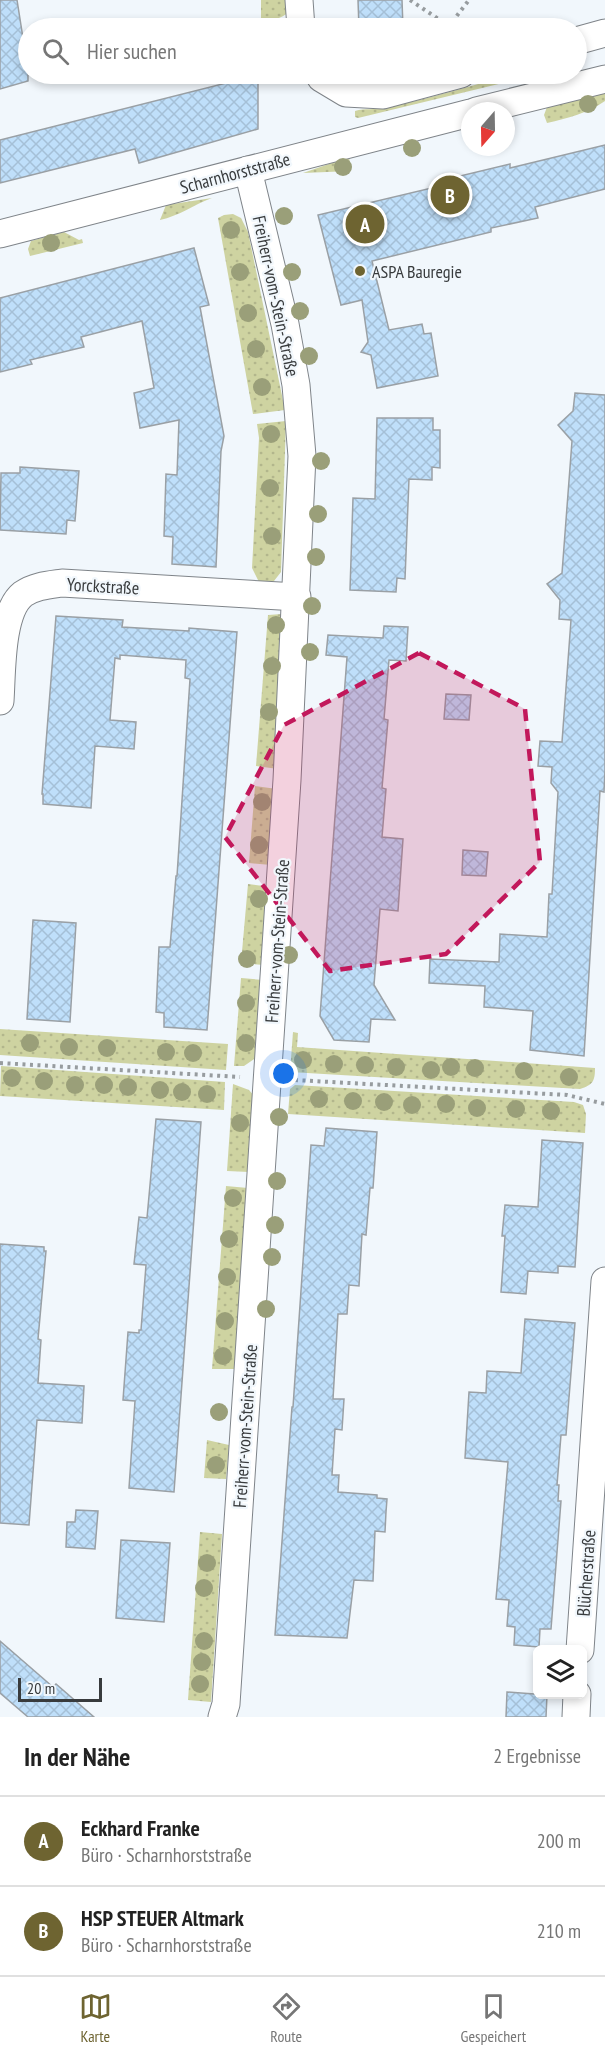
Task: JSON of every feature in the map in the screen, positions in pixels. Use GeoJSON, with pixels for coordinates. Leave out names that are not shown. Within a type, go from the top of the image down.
{"type":"FeatureCollection","features":[{"type":"Feature","properties":{"kind":"street"},"geometry":{"type":"LineString","coordinates":[[299,0],[300,18]]}},
{"type":"Feature","properties":{"kind":"street"},"geometry":{"type":"LineString","coordinates":[[587,38],[605,33]]}},
{"type":"Feature","properties":{"kind":"street"},"geometry":{"type":"LineString","coordinates":[[587,83],[605,79]]}},
{"type":"Feature","properties":{"kind":"street"},"geometry":{"type":"LineString","coordinates":[[331,84],[346,93],[383,95],[424,84]]}},
{"type":"Feature","properties":{"kind":"street"},"geometry":{"type":"LineString","coordinates":[[512,102],[585,84]]}},
{"type":"Feature","properties":{"kind":"street","name":"Scharnhorststraße"},"geometry":{"type":"LineString","coordinates":[[0,234],[461,114]]}},
{"type":"Feature","properties":{"kind":"street","name":"Freiherr-vom-Stein-Straße"},"geometry":{"type":"LineString","coordinates":[[222,1717],[226,1692],[268,1079],[297,597],[302,456],[296,385],[285,324],[248,170]]}},
{"type":"Feature","properties":{"kind":"street","name":"Yorckstraße"},"geometry":{"type":"LineString","coordinates":[[0,701],[6,626],[12,608],[21,596],[37,586],[62,583],[297,597]]}},
{"type":"Feature","properties":{"kind":"street","name":"Blücherstraße"},"geometry":{"type":"LineString","coordinates":[[580,1645],[605,1281]]}},
{"type":"Feature","properties":{"kind":"street"},"geometry":{"type":"LineString","coordinates":[[576,1717],[577,1699]]}},
{"type":"Feature","properties":{"kind":"path"},"geometry":{"type":"LineString","coordinates":[[410,0],[437,18]]}},
{"type":"Feature","properties":{"kind":"path"},"geometry":{"type":"LineString","coordinates":[[456,18],[469,0]]}},
{"type":"Feature","properties":{"kind":"path"},"geometry":{"type":"LineString","coordinates":[[0,1063],[567,1095],[605,1104]]}},
{"type":"Feature","properties":{"kind":"highlighted area"},"geometry":{"type":"Polygon","coordinates":[[[419,653],[525,709],[540,862],[446,954],[330,971],[225,837],[284,725],[419,653]]]}},
{"type":"Feature","properties":{"kind":"green space"},"geometry":{"type":"Polygon","coordinates":[[[261,0],[290,0],[289,12],[280,18],[261,18],[261,0]]]}},
{"type":"Feature","properties":{"kind":"green space"},"geometry":{"type":"Polygon","coordinates":[[[478,84],[499,84],[355,117],[355,111],[401,104],[478,84]]]}},
{"type":"Feature","properties":{"kind":"green space"},"geometry":{"type":"Polygon","coordinates":[[[605,92],[605,101],[591,109],[547,123],[544,115],[547,107],[605,92]]]}},
{"type":"Feature","properties":{"kind":"green space"},"geometry":{"type":"Polygon","coordinates":[[[349,157],[351,171],[303,173],[349,157]]]}},
{"type":"Feature","properties":{"kind":"green space"},"geometry":{"type":"Polygon","coordinates":[[[212,198],[173,216],[160,220],[166,205],[212,198]]]}},
{"type":"Feature","properties":{"kind":"green space"},"geometry":{"type":"Polygon","coordinates":[[[233,214],[241,218],[248,232],[285,410],[253,414],[218,218],[233,214]]]}},
{"type":"Feature","properties":{"kind":"green space"},"geometry":{"type":"Polygon","coordinates":[[[64,232],[79,240],[82,239],[83,243],[30,256],[28,249],[31,241],[64,232]]]}},
{"type":"Feature","properties":{"kind":"green space"},"geometry":{"type":"Polygon","coordinates":[[[286,421],[281,572],[274,581],[267,585],[260,584],[252,568],[259,438],[257,424],[286,421]]]}},
{"type":"Feature","properties":{"kind":"green space"},"geometry":{"type":"Polygon","coordinates":[[[282,614],[278,769],[256,766],[268,615],[282,614]]]}},
{"type":"Feature","properties":{"kind":"green space"},"geometry":{"type":"Polygon","coordinates":[[[255,786],[277,789],[271,865],[249,863],[255,786]]]}},
{"type":"Feature","properties":{"kind":"green space"},"geometry":{"type":"Polygon","coordinates":[[[248,884],[270,887],[264,965],[241,963],[248,884]]]}},
{"type":"Feature","properties":{"kind":"green space"},"geometry":{"type":"Polygon","coordinates":[[[241,978],[263,980],[257,1057],[244,1066],[234,1066],[241,978]]]}},
{"type":"Feature","properties":{"kind":"green space"},"geometry":{"type":"Polygon","coordinates":[[[0,1029],[228,1044],[226,1070],[0,1055],[0,1029]]]}},
{"type":"Feature","properties":{"kind":"green space"},"geometry":{"type":"Polygon","coordinates":[[[293,1032],[298,1033],[297,1047],[595,1068],[594,1076],[588,1086],[580,1089],[290,1072],[293,1032]]]}},
{"type":"Feature","properties":{"kind":"green space"},"geometry":{"type":"Polygon","coordinates":[[[1,1066],[225,1082],[224,1110],[0,1096],[1,1066]]]}},
{"type":"Feature","properties":{"kind":"green space"},"geometry":{"type":"Polygon","coordinates":[[[233,1084],[249,1090],[255,1097],[249,1172],[227,1171],[233,1084]]]}},
{"type":"Feature","properties":{"kind":"green space"},"geometry":{"type":"Polygon","coordinates":[[[295,1085],[574,1102],[583,1105],[586,1114],[585,1133],[288,1114],[290,1089],[295,1085]]]}},
{"type":"Feature","properties":{"kind":"green space"},"geometry":{"type":"Polygon","coordinates":[[[226,1186],[248,1188],[235,1369],[212,1369],[226,1186]]]}},
{"type":"Feature","properties":{"kind":"green space"},"geometry":{"type":"Polygon","coordinates":[[[207,1440],[229,1445],[226,1479],[204,1478],[207,1440]]]}},
{"type":"Feature","properties":{"kind":"green space"},"geometry":{"type":"Polygon","coordinates":[[[200,1532],[222,1534],[211,1702],[188,1700],[200,1532]]]}},
{"type":"Feature","properties":{"kind":"building"},"geometry":{"type":"Polygon","coordinates":[[[0,0],[17,0],[20,18],[18,18],[18,84],[0,89],[0,0]]]}},
{"type":"Feature","properties":{"kind":"building"},"geometry":{"type":"Polygon","coordinates":[[[358,0],[402,0],[403,18],[359,18],[358,0]]]}},
{"type":"Feature","properties":{"kind":"building"},"geometry":{"type":"Polygon","coordinates":[[[222,84],[258,84],[258,129],[139,163],[135,149],[0,183],[0,140],[222,84]]]}},
{"type":"Feature","properties":{"kind":"building"},"geometry":{"type":"Polygon","coordinates":[[[605,145],[605,189],[535,207],[538,218],[491,228],[491,232],[372,261],[389,330],[422,324],[424,334],[431,333],[438,376],[377,388],[371,355],[361,352],[368,342],[362,300],[341,305],[318,215],[436,187],[435,182],[510,164],[510,168],[605,145]]]}},
{"type":"Feature","properties":{"kind":"building"},"geometry":{"type":"Polygon","coordinates":[[[194,248],[209,305],[200,307],[224,436],[221,451],[216,567],[172,564],[173,537],[164,536],[166,474],[177,475],[179,420],[140,428],[134,393],[154,388],[142,321],[81,337],[84,347],[30,360],[32,364],[0,372],[0,298],[194,248]]]}},
{"type":"Feature","properties":{"kind":"building"},"geometry":{"type":"Polygon","coordinates":[[[575,393],[605,395],[605,770],[604,792],[600,791],[584,1056],[530,1050],[533,1011],[484,1007],[485,986],[429,983],[430,959],[499,962],[500,934],[547,937],[558,792],[551,783],[552,767],[538,766],[540,741],[562,742],[571,620],[559,619],[560,600],[547,584],[562,573],[572,441],[558,425],[573,411],[575,393]]]}},
{"type":"Feature","properties":{"kind":"building"},"geometry":{"type":"Polygon","coordinates":[[[377,418],[433,418],[433,430],[440,430],[440,468],[432,467],[432,480],[409,479],[405,579],[397,578],[396,592],[350,590],[353,498],[375,499],[377,418]]]}},
{"type":"Feature","properties":{"kind":"building"},"geometry":{"type":"Polygon","coordinates":[[[20,467],[79,471],[75,521],[67,520],[66,534],[0,530],[1,473],[20,473],[20,467]]]}},
{"type":"Feature","properties":{"kind":"building"},"geometry":{"type":"Polygon","coordinates":[[[56,616],[123,620],[122,627],[189,631],[189,628],[237,632],[207,1030],[164,1027],[164,1013],[156,1012],[159,947],[170,947],[177,876],[190,679],[185,678],[186,660],[120,655],[120,659],[115,658],[110,720],[136,722],[134,749],[95,746],[91,808],[43,804],[56,616]]]}},
{"type":"Feature","properties":{"kind":"building"},"geometry":{"type":"Polygon","coordinates":[[[384,626],[408,627],[406,661],[389,660],[384,719],[388,720],[382,788],[386,789],[382,837],[403,839],[398,911],[380,909],[374,985],[395,1020],[371,1019],[369,1042],[334,1040],[320,1016],[347,657],[326,655],[328,635],[383,638],[384,626]]]}},
{"type":"Feature","properties":{"kind":"building"},"geometry":{"type":"Polygon","coordinates":[[[446,694],[471,695],[469,720],[444,719],[446,694]]]}},
{"type":"Feature","properties":{"kind":"building"},"geometry":{"type":"Polygon","coordinates":[[[463,850],[488,852],[486,876],[462,875],[463,850]]]}},
{"type":"Feature","properties":{"kind":"building"},"geometry":{"type":"Polygon","coordinates":[[[33,920],[76,923],[70,1022],[27,1019],[33,920]]]}},
{"type":"Feature","properties":{"kind":"building"},"geometry":{"type":"Polygon","coordinates":[[[156,1119],[201,1122],[174,1492],[129,1488],[135,1401],[123,1400],[128,1332],[139,1333],[141,1330],[146,1265],[134,1264],[139,1217],[147,1218],[156,1119]]]}},
{"type":"Feature","properties":{"kind":"building"},"geometry":{"type":"Polygon","coordinates":[[[326,1128],[377,1132],[373,1188],[370,1188],[366,1235],[362,1234],[359,1286],[349,1285],[347,1314],[338,1314],[333,1399],[344,1399],[342,1430],[335,1429],[332,1475],[339,1475],[338,1492],[377,1495],[377,1498],[387,1499],[385,1532],[375,1531],[373,1581],[354,1580],[347,1638],[275,1635],[311,1145],[324,1146],[326,1128]]]}},
{"type":"Feature","properties":{"kind":"building"},"geometry":{"type":"Polygon","coordinates":[[[542,1140],[583,1143],[575,1267],[558,1266],[558,1273],[528,1271],[526,1294],[501,1292],[505,1205],[538,1207],[542,1140]]]}},
{"type":"Feature","properties":{"kind":"building"},"geometry":{"type":"Polygon","coordinates":[[[0,1244],[44,1247],[46,1251],[38,1339],[41,1340],[38,1383],[84,1386],[82,1423],[37,1420],[29,1525],[0,1523],[0,1244]]]}},
{"type":"Feature","properties":{"kind":"building"},"geometry":{"type":"Polygon","coordinates":[[[525,1319],[575,1323],[566,1435],[561,1435],[557,1485],[559,1485],[558,1501],[561,1501],[551,1629],[540,1629],[539,1645],[533,1647],[514,1645],[515,1627],[507,1626],[509,1600],[496,1599],[508,1462],[465,1458],[469,1392],[486,1393],[487,1371],[521,1373],[525,1319]]]}},
{"type":"Feature","properties":{"kind":"building"},"geometry":{"type":"Polygon","coordinates":[[[76,1510],[98,1511],[95,1549],[66,1547],[67,1522],[75,1522],[76,1510]]]}},
{"type":"Feature","properties":{"kind":"building"},"geometry":{"type":"Polygon","coordinates":[[[121,1540],[170,1543],[164,1622],[116,1618],[121,1540]]]}},
{"type":"Feature","properties":{"kind":"building"},"geometry":{"type":"Polygon","coordinates":[[[0,1641],[53,1687],[56,1684],[94,1717],[28,1717],[0,1693],[0,1641]]]}},
{"type":"Feature","properties":{"kind":"building"},"geometry":{"type":"Polygon","coordinates":[[[507,1692],[533,1694],[533,1699],[547,1699],[546,1717],[506,1717],[507,1692]]]}},
{"type":"Feature","properties":{"kind":"place","name":"HSP STEUER Altmark"},"geometry":{"type":"Point","coordinates":[450,195]}},
{"type":"Feature","properties":{"kind":"place","name":"Eckhard Franke"},"geometry":{"type":"Point","coordinates":[365,224]}},
{"type":"Feature","properties":{"kind":"place","name":"ASPA Bauregie"},"geometry":{"type":"Point","coordinates":[360,271]}}]}
